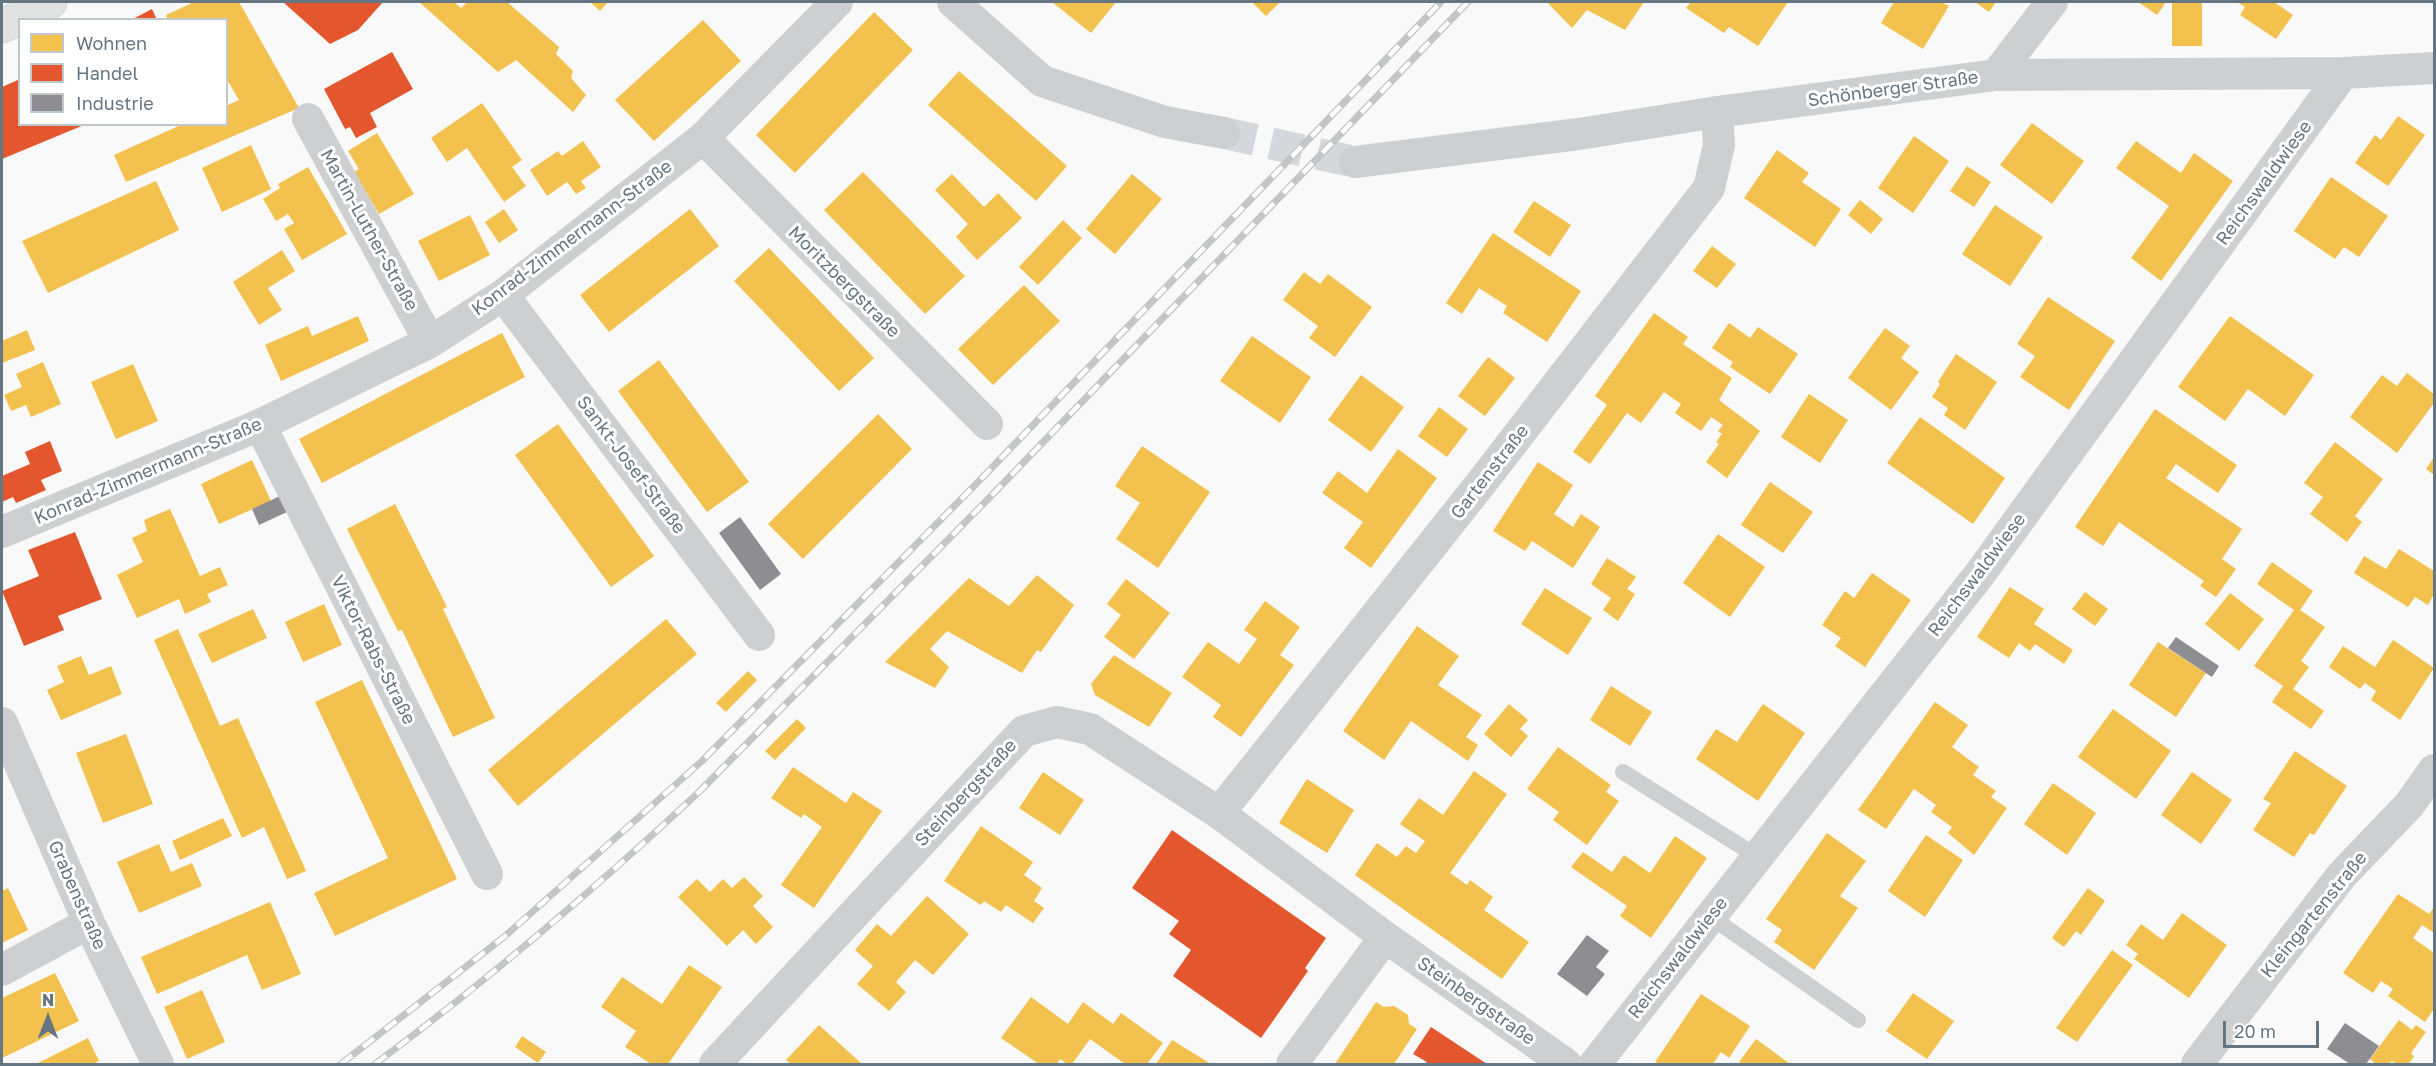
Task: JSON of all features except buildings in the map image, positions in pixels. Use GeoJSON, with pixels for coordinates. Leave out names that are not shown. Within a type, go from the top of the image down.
{"type":"FeatureCollection","features":[{"type":"Feature","properties":{"kind":"main road"},"geometry":{"type":"LineString","coordinates":[[2,26],[50,2]]}},
{"type":"Feature","properties":{"kind":"street","name":"Konrad-Zimmermann-Straße"},"geometry":{"type":"LineString","coordinates":[[2,532],[260,425],[430,342],[503,295],[703,138],[837,2]]}},
{"type":"Feature","properties":{"kind":"street"},"geometry":{"type":"LineString","coordinates":[[952,2],[1042,81],[1165,123],[1224,133]]}},
{"type":"Feature","properties":{"kind":"street"},"geometry":{"type":"LineString","coordinates":[[1996,75],[2052,2]]}},
{"type":"Feature","properties":{"kind":"street","name":"Schönberger Straße"},"geometry":{"type":"LineString","coordinates":[[1355,162],[1579,134],[1717,112],[1996,75],[2343,74],[2434,68]]}},
{"type":"Feature","properties":{"kind":"street","name":"Reichswaldwiese"},"geometry":{"type":"LineString","coordinates":[[1595,1065],[1979,575],[2343,74]]}},
{"type":"Feature","properties":{"kind":"street","name":"Gartenstraße"},"geometry":{"type":"LineString","coordinates":[[1219,813],[1482,482],[1709,188],[1719,145],[1717,112]]}},
{"type":"Feature","properties":{"kind":"street","name":"Martin-Luther-Straße"},"geometry":{"type":"LineString","coordinates":[[308,119],[430,342]]}},
{"type":"Feature","properties":{"kind":"street","name":"Moritzbergstraße"},"geometry":{"type":"LineString","coordinates":[[703,138],[987,424]]}},
{"type":"Feature","properties":{"kind":"street","name":"Sankt-Josef-Straße"},"geometry":{"type":"LineString","coordinates":[[503,295],[759,636]]}},
{"type":"Feature","properties":{"kind":"street","name":"Viktor-Rabs-Straße"},"geometry":{"type":"LineString","coordinates":[[260,425],[487,874]]}},
{"type":"Feature","properties":{"kind":"street","name":"Steinbergstraße"},"geometry":{"type":"LineString","coordinates":[[723,1062],[1024,731],[1057,722],[1090,729],[1219,813],[1385,937],[1566,1065]]}},
{"type":"Feature","properties":{"kind":"street","name":"Grabenstraße"},"geometry":{"type":"LineString","coordinates":[[2,723],[89,923],[158,1065]]}},
{"type":"Feature","properties":{"kind":"street","name":"Kleingartenstraße"},"geometry":{"type":"LineString","coordinates":[[2197,1065],[2342,875],[2409,805],[2434,770]]}},
{"type":"Feature","properties":{"kind":"street"},"geometry":{"type":"LineString","coordinates":[[2,970],[89,923]]}},
{"type":"Feature","properties":{"kind":"street"},"geometry":{"type":"LineString","coordinates":[[1292,1065],[1385,937]]}},
{"type":"Feature","properties":{"kind":"lane"},"geometry":{"type":"LineString","coordinates":[[1623,772],[1758,857]]}},
{"type":"Feature","properties":{"kind":"lane"},"geometry":{"type":"LineString","coordinates":[[1711,916],[1858,1020]]}},
{"type":"Feature","properties":{"kind":"tunnel"},"geometry":{"type":"LineString","coordinates":[[1224,133],[1355,162]]}},
{"type":"Feature","properties":{"kind":"railway"},"geometry":{"type":"LineString","coordinates":[[341,1064],[504,937],[702,761],[979,481],[1441,2]]}},
{"type":"Feature","properties":{"kind":"railway"},"geometry":{"type":"LineString","coordinates":[[375,1064],[541,933],[699,792],[993,494],[1468,2]]}}]}
